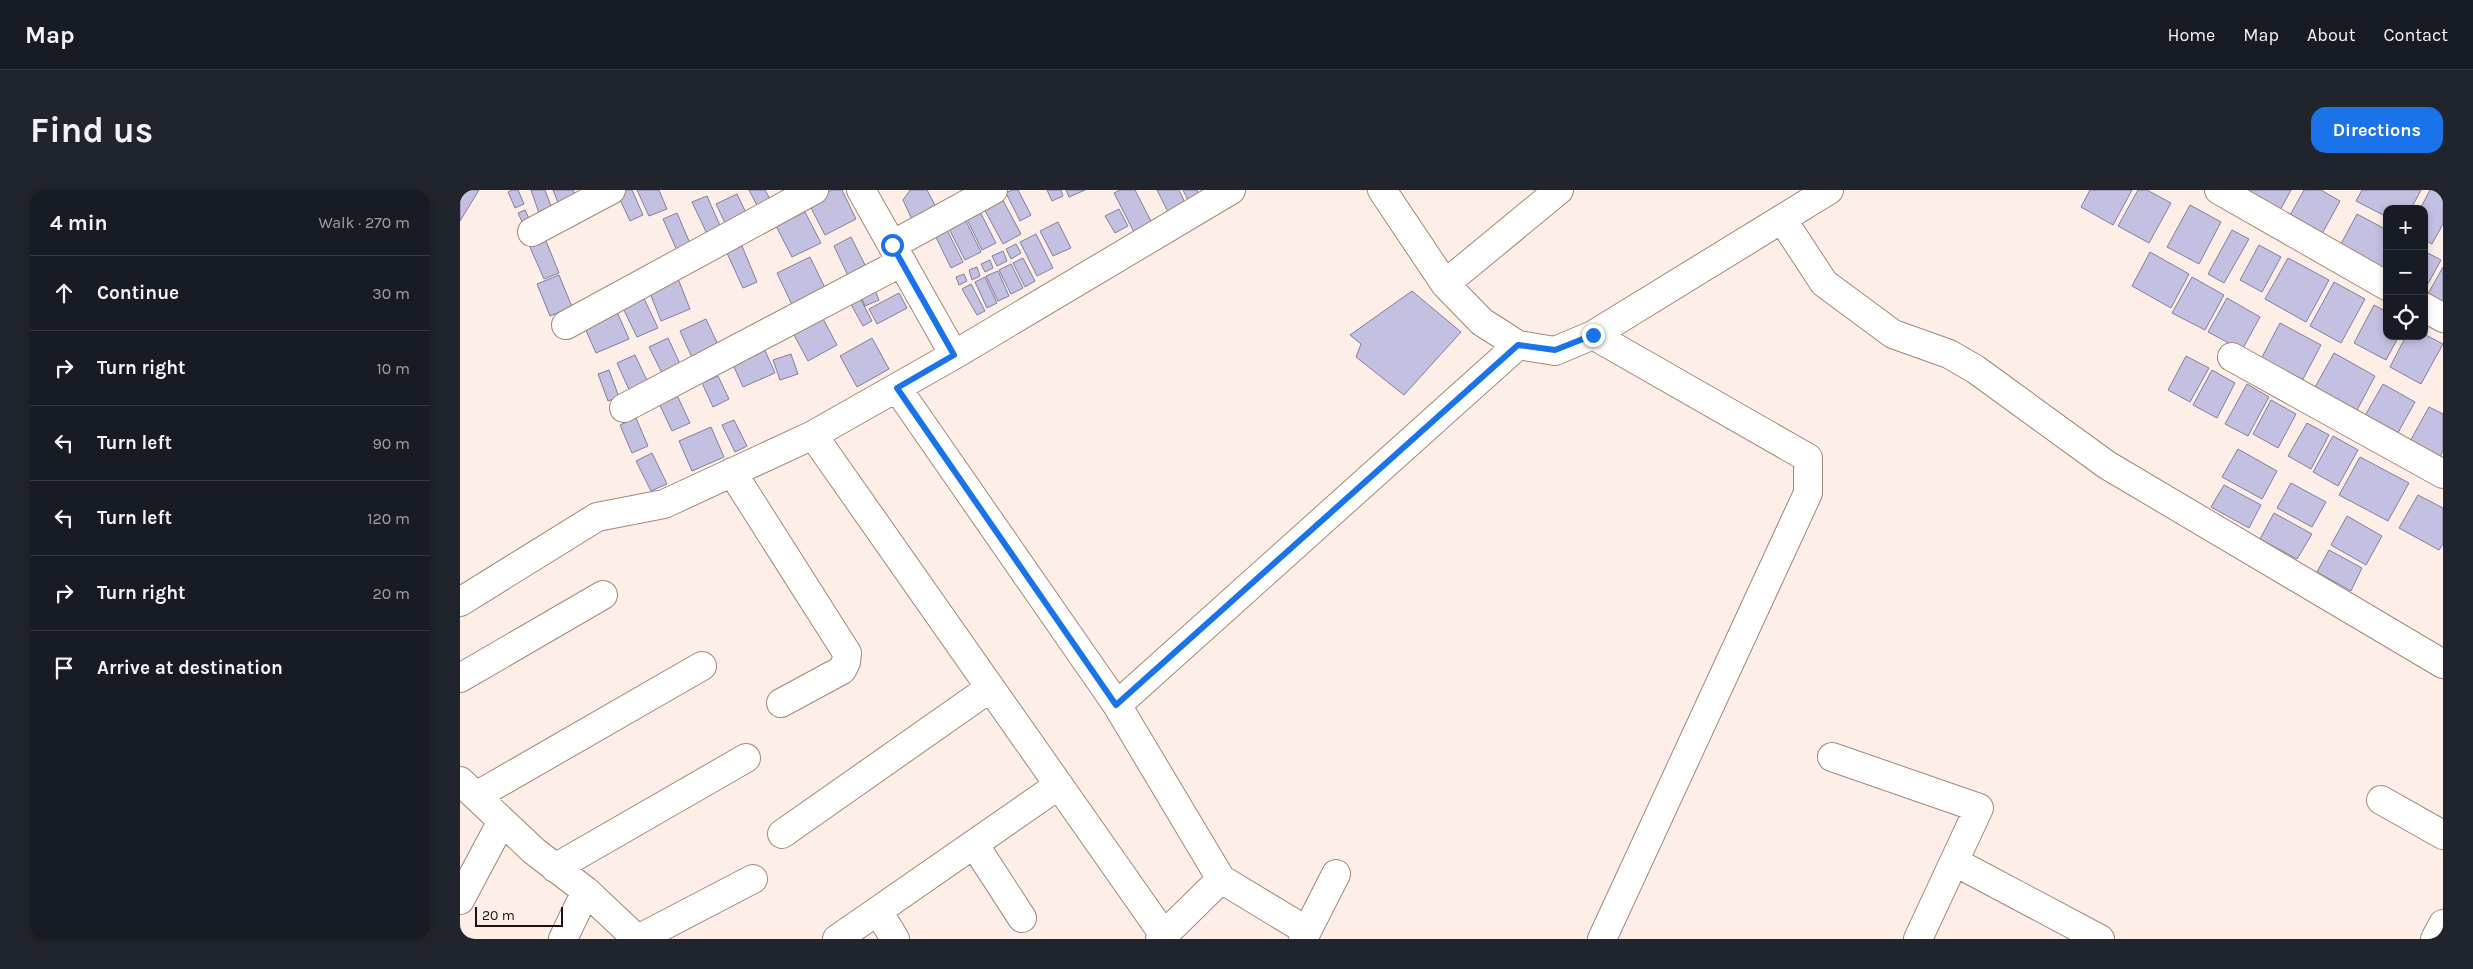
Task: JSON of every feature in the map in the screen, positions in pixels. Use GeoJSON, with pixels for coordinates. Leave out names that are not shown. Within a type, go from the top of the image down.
{"type":"FeatureCollection","features":[{"type":"Feature","properties":{"kind":"street"},"geometry":{"type":"LineString","coordinates":[[532,232],[611,190]]}},
{"type":"Feature","properties":{"kind":"street"},"geometry":{"type":"LineString","coordinates":[[566,325],[814,190]]}},
{"type":"Feature","properties":{"kind":"street"},"geometry":{"type":"LineString","coordinates":[[861,190],[954,355]]}},
{"type":"Feature","properties":{"kind":"street"},"geometry":{"type":"LineString","coordinates":[[624,408],[897,253],[993,190]]}},
{"type":"Feature","properties":{"kind":"street"},"geometry":{"type":"LineString","coordinates":[[460,602],[597,517],[664,504],[813,435],[954,355],[1231,190]]}},
{"type":"Feature","properties":{"kind":"street"},"geometry":{"type":"LineString","coordinates":[[1445,284],[1559,190]]}},
{"type":"Feature","properties":{"kind":"street"},"geometry":{"type":"LineString","coordinates":[[1385,191],[1445,284],[1482,322],[1518,345],[1555,350],[1593,335],[1829,190]]}},
{"type":"Feature","properties":{"kind":"street"},"geometry":{"type":"LineString","coordinates":[[2218,190],[2383,284]]}},
{"type":"Feature","properties":{"kind":"street"},"geometry":{"type":"LineString","coordinates":[[1782,219],[1824,283],[1893,334],[1949,354],[1975,369],[2107,465],[2443,664]]}},
{"type":"Feature","properties":{"kind":"street"},"geometry":{"type":"LineString","coordinates":[[2428,309],[2443,318]]}},
{"type":"Feature","properties":{"kind":"street"},"geometry":{"type":"LineString","coordinates":[[1593,335],[1808,458],[1808,493],[1602,939]]}},
{"type":"Feature","properties":{"kind":"street"},"geometry":{"type":"LineString","coordinates":[[1116,705],[1518,345]]}},
{"type":"Feature","properties":{"kind":"street"},"geometry":{"type":"LineString","coordinates":[[2232,357],[2443,474]]}},
{"type":"Feature","properties":{"kind":"street"},"geometry":{"type":"LineString","coordinates":[[897,388],[1116,705],[1221,879],[1305,935],[1336,874]]}},
{"type":"Feature","properties":{"kind":"street"},"geometry":{"type":"LineString","coordinates":[[813,435],[1059,785],[1162,937],[1221,879]]}},
{"type":"Feature","properties":{"kind":"street"},"geometry":{"type":"LineString","coordinates":[[732,472],[844,645],[847,653],[846,662],[842,670],[781,703]]}},
{"type":"Feature","properties":{"kind":"street"},"geometry":{"type":"LineString","coordinates":[[460,678],[603,595]]}},
{"type":"Feature","properties":{"kind":"street"},"geometry":{"type":"LineString","coordinates":[[702,666],[468,788],[534,851],[586,891],[637,939],[753,879]]}},
{"type":"Feature","properties":{"kind":"street"},"geometry":{"type":"LineString","coordinates":[[782,834],[990,688]]}},
{"type":"Feature","properties":{"kind":"street"},"geometry":{"type":"LineString","coordinates":[[1832,757],[1979,808],[1918,939]]}},
{"type":"Feature","properties":{"kind":"street"},"geometry":{"type":"LineString","coordinates":[[556,868],[746,758]]}},
{"type":"Feature","properties":{"kind":"street"},"geometry":{"type":"LineString","coordinates":[[837,939],[1059,785]]}},
{"type":"Feature","properties":{"kind":"street"},"geometry":{"type":"LineString","coordinates":[[2381,800],[2443,835]]}},
{"type":"Feature","properties":{"kind":"street"},"geometry":{"type":"LineString","coordinates":[[460,900],[502,820]]}},
{"type":"Feature","properties":{"kind":"street"},"geometry":{"type":"LineString","coordinates":[[974,844],[1022,918]]}},
{"type":"Feature","properties":{"kind":"street"},"geometry":{"type":"LineString","coordinates":[[1955,862],[2100,939]]}},
{"type":"Feature","properties":{"kind":"street"},"geometry":{"type":"LineString","coordinates":[[563,939],[586,891]]}},
{"type":"Feature","properties":{"kind":"street"},"geometry":{"type":"LineString","coordinates":[[878,911],[895,939]]}},
{"type":"Feature","properties":{"kind":"street"},"geometry":{"type":"LineString","coordinates":[[2435,939],[2443,924]]}},
{"type":"Feature","properties":{"kind":"building"},"geometry":{"type":"Polygon","coordinates":[[[460,190],[479,190],[460,221],[460,190]]]}},
{"type":"Feature","properties":{"kind":"building"},"geometry":{"type":"Polygon","coordinates":[[[518,190],[524,204],[515,208],[508,192],[518,190]]]}},
{"type":"Feature","properties":{"kind":"building"},"geometry":{"type":"Polygon","coordinates":[[[531,190],[545,190],[554,214],[541,219],[531,190]]]}},
{"type":"Feature","properties":{"kind":"building"},"geometry":{"type":"Polygon","coordinates":[[[553,190],[573,190],[576,197],[559,205],[553,190]]]}},
{"type":"Feature","properties":{"kind":"building"},"geometry":{"type":"Polygon","coordinates":[[[632,190],[643,215],[630,221],[617,193],[632,190]]]}},
{"type":"Feature","properties":{"kind":"building"},"geometry":{"type":"Polygon","coordinates":[[[637,190],[659,190],[667,209],[649,216],[637,190]]]}},
{"type":"Feature","properties":{"kind":"building"},"geometry":{"type":"Polygon","coordinates":[[[749,190],[765,190],[774,206],[761,213],[749,190]]]}},
{"type":"Feature","properties":{"kind":"building"},"geometry":{"type":"Polygon","coordinates":[[[832,190],[842,190],[856,219],[825,235],[808,202],[832,190]]]}},
{"type":"Feature","properties":{"kind":"building"},"geometry":{"type":"Polygon","coordinates":[[[910,190],[927,190],[939,213],[915,226],[903,200],[910,190]]]}},
{"type":"Feature","properties":{"kind":"building"},"geometry":{"type":"Polygon","coordinates":[[[1018,190],[1031,215],[1020,221],[1006,193],[1018,190]]]}},
{"type":"Feature","properties":{"kind":"building"},"geometry":{"type":"Polygon","coordinates":[[[1047,190],[1061,190],[1063,196],[1052,201],[1047,190]]]}},
{"type":"Feature","properties":{"kind":"building"},"geometry":{"type":"Polygon","coordinates":[[[1066,190],[1085,190],[1069,197],[1066,190]]]}},
{"type":"Feature","properties":{"kind":"building"},"geometry":{"type":"Polygon","coordinates":[[[1120,190],[1135,190],[1154,227],[1136,236],[1114,193],[1120,190]]]}},
{"type":"Feature","properties":{"kind":"building"},"geometry":{"type":"Polygon","coordinates":[[[1157,190],[1179,190],[1187,207],[1170,216],[1157,190]]]}},
{"type":"Feature","properties":{"kind":"building"},"geometry":{"type":"Polygon","coordinates":[[[1183,190],[1197,190],[1199,195],[1188,200],[1183,190]]]}},
{"type":"Feature","properties":{"kind":"building"},"geometry":{"type":"Polygon","coordinates":[[[2090,190],[2132,190],[2113,225],[2081,207],[2090,190]]]}},
{"type":"Feature","properties":{"kind":"building"},"geometry":{"type":"Polygon","coordinates":[[[2138,190],[2147,190],[2171,203],[2149,243],[2118,226],[2138,190]]]}},
{"type":"Feature","properties":{"kind":"building"},"geometry":{"type":"Polygon","coordinates":[[[2245,190],[2291,190],[2277,216],[2245,190]]]}},
{"type":"Feature","properties":{"kind":"building"},"geometry":{"type":"Polygon","coordinates":[[[2304,190],[2321,190],[2340,201],[2318,241],[2285,224],[2304,190]]]}},
{"type":"Feature","properties":{"kind":"building"},"geometry":{"type":"Polygon","coordinates":[[[2362,190],[2421,190],[2413,205],[2383,205],[2383,215],[2356,201],[2362,190]]]}},
{"type":"Feature","properties":{"kind":"building"},"geometry":{"type":"Polygon","coordinates":[[[2430,190],[2443,192],[2443,224],[2432,244],[2428,242],[2428,205],[2422,205],[2430,190]]]}},
{"type":"Feature","properties":{"kind":"building"},"geometry":{"type":"Polygon","coordinates":[[[737,194],[747,215],[726,225],[716,204],[737,194]]]}},
{"type":"Feature","properties":{"kind":"building"},"geometry":{"type":"Polygon","coordinates":[[[1000,195],[1021,234],[1003,244],[982,205],[1000,195]]]}},
{"type":"Feature","properties":{"kind":"building"},"geometry":{"type":"Polygon","coordinates":[[[707,196],[722,230],[708,236],[692,202],[707,196]]]}},
{"type":"Feature","properties":{"kind":"building"},"geometry":{"type":"Polygon","coordinates":[[[2190,205],[2221,222],[2199,264],[2167,247],[2190,205]]]}},
{"type":"Feature","properties":{"kind":"building"},"geometry":{"type":"Polygon","coordinates":[[[977,206],[996,243],[982,250],[964,213],[977,206]]]}},
{"type":"Feature","properties":{"kind":"building"},"geometry":{"type":"Polygon","coordinates":[[[1119,209],[1128,226],[1115,233],[1105,216],[1119,209]]]}},
{"type":"Feature","properties":{"kind":"building"},"geometry":{"type":"Polygon","coordinates":[[[525,210],[532,225],[525,228],[518,213],[525,210]]]}},
{"type":"Feature","properties":{"kind":"building"},"geometry":{"type":"Polygon","coordinates":[[[805,212],[821,243],[792,257],[776,226],[805,212]]]}},
{"type":"Feature","properties":{"kind":"building"},"geometry":{"type":"Polygon","coordinates":[[[677,213],[692,248],[679,255],[663,219],[677,213]]]}},
{"type":"Feature","properties":{"kind":"building"},"geometry":{"type":"Polygon","coordinates":[[[2357,214],[2383,228],[2383,278],[2335,255],[2357,214]]]}},
{"type":"Feature","properties":{"kind":"building"},"geometry":{"type":"Polygon","coordinates":[[[963,215],[981,252],[965,260],[946,223],[963,215]]]}},
{"type":"Feature","properties":{"kind":"building"},"geometry":{"type":"Polygon","coordinates":[[[1058,222],[1071,248],[1053,256],[1040,231],[1058,222]]]}},
{"type":"Feature","properties":{"kind":"building"},"geometry":{"type":"Polygon","coordinates":[[[944,224],[963,262],[951,268],[933,231],[944,224]]]}},
{"type":"Feature","properties":{"kind":"building"},"geometry":{"type":"Polygon","coordinates":[[[2232,230],[2249,239],[2224,283],[2208,274],[2232,230]]]}},
{"type":"Feature","properties":{"kind":"building"},"geometry":{"type":"Polygon","coordinates":[[[542,231],[559,273],[544,279],[526,238],[542,231]]]}},
{"type":"Feature","properties":{"kind":"building"},"geometry":{"type":"Polygon","coordinates":[[[1036,234],[1053,268],[1037,276],[1020,242],[1036,234]]]}},
{"type":"Feature","properties":{"kind":"building"},"geometry":{"type":"Polygon","coordinates":[[[851,237],[868,271],[850,280],[834,246],[851,237]]]}},
{"type":"Feature","properties":{"kind":"building"},"geometry":{"type":"Polygon","coordinates":[[[1016,244],[1021,253],[1011,259],[1006,249],[1016,244]]]}},
{"type":"Feature","properties":{"kind":"building"},"geometry":{"type":"Polygon","coordinates":[[[2259,245],[2281,257],[2262,292],[2240,280],[2259,245]]]}},
{"type":"Feature","properties":{"kind":"building"},"geometry":{"type":"Polygon","coordinates":[[[742,246],[757,282],[743,288],[727,253],[742,246]]]}},
{"type":"Feature","properties":{"kind":"building"},"geometry":{"type":"Polygon","coordinates":[[[1003,251],[1007,261],[997,266],[992,256],[1003,251]]]}},
{"type":"Feature","properties":{"kind":"building"},"geometry":{"type":"Polygon","coordinates":[[[2150,252],[2189,274],[2171,308],[2132,286],[2150,252]]]}},
{"type":"Feature","properties":{"kind":"building"},"geometry":{"type":"Polygon","coordinates":[[[2428,253],[2441,260],[2428,284],[2428,253]]]}},
{"type":"Feature","properties":{"kind":"building"},"geometry":{"type":"Polygon","coordinates":[[[810,257],[827,292],[794,309],[777,273],[810,257]]]}},
{"type":"Feature","properties":{"kind":"building"},"geometry":{"type":"Polygon","coordinates":[[[1023,258],[1035,281],[1025,287],[1013,263],[1023,258]]]}},
{"type":"Feature","properties":{"kind":"building"},"geometry":{"type":"Polygon","coordinates":[[[2288,258],[2329,280],[2306,322],[2265,299],[2288,258]]]}},
{"type":"Feature","properties":{"kind":"building"},"geometry":{"type":"Polygon","coordinates":[[[990,260],[993,268],[985,272],[981,264],[990,260]]]}},
{"type":"Feature","properties":{"kind":"building"},"geometry":{"type":"Polygon","coordinates":[[[1011,264],[1023,288],[1011,294],[999,270],[1011,264]]]}},
{"type":"Feature","properties":{"kind":"building"},"geometry":{"type":"Polygon","coordinates":[[[977,267],[980,276],[972,280],[969,270],[977,267]]]}},
{"type":"Feature","properties":{"kind":"building"},"geometry":{"type":"Polygon","coordinates":[[[2443,267],[2443,315],[2428,304],[2428,294],[2443,267]]]}},
{"type":"Feature","properties":{"kind":"building"},"geometry":{"type":"Polygon","coordinates":[[[998,271],[1009,296],[998,301],[986,276],[998,271]]]}},
{"type":"Feature","properties":{"kind":"building"},"geometry":{"type":"Polygon","coordinates":[[[964,274],[967,281],[959,285],[956,277],[964,274]]]}},
{"type":"Feature","properties":{"kind":"building"},"geometry":{"type":"Polygon","coordinates":[[[559,275],[572,307],[550,316],[537,284],[559,275]]]}},
{"type":"Feature","properties":{"kind":"building"},"geometry":{"type":"Polygon","coordinates":[[[677,276],[690,309],[661,321],[648,288],[677,276]]]}},
{"type":"Feature","properties":{"kind":"building"},"geometry":{"type":"Polygon","coordinates":[[[985,277],[997,303],[987,308],[975,282],[985,277]]]}},
{"type":"Feature","properties":{"kind":"building"},"geometry":{"type":"Polygon","coordinates":[[[2192,277],[2224,295],[2205,330],[2172,313],[2192,277]]]}},
{"type":"Feature","properties":{"kind":"building"},"geometry":{"type":"Polygon","coordinates":[[[2334,282],[2365,299],[2341,343],[2310,326],[2334,282]]]}},
{"type":"Feature","properties":{"kind":"building"},"geometry":{"type":"Polygon","coordinates":[[[971,284],[985,311],[977,315],[962,289],[971,284]]]}},
{"type":"Feature","properties":{"kind":"building"},"geometry":{"type":"Polygon","coordinates":[[[874,288],[879,300],[865,306],[860,294],[874,288]]]}},
{"type":"Feature","properties":{"kind":"building"},"geometry":{"type":"Polygon","coordinates":[[[640,290],[658,328],[637,337],[619,300],[640,290]]]}},
{"type":"Feature","properties":{"kind":"building"},"geometry":{"type":"Polygon","coordinates":[[[1412,291],[1461,332],[1404,395],[1356,357],[1361,344],[1350,335],[1412,291]]]}},
{"type":"Feature","properties":{"kind":"building"},"geometry":{"type":"Polygon","coordinates":[[[899,293],[907,308],[877,324],[869,309],[899,293]]]}},
{"type":"Feature","properties":{"kind":"building"},"geometry":{"type":"Polygon","coordinates":[[[858,294],[872,321],[863,326],[848,299],[858,294]]]}},
{"type":"Feature","properties":{"kind":"building"},"geometry":{"type":"Polygon","coordinates":[[[2227,298],[2260,317],[2242,350],[2208,332],[2227,298]]]}},
{"type":"Feature","properties":{"kind":"building"},"geometry":{"type":"Polygon","coordinates":[[[2374,305],[2383,310],[2383,340],[2397,340],[2386,360],[2354,343],[2374,305]]]}},
{"type":"Feature","properties":{"kind":"building"},"geometry":{"type":"Polygon","coordinates":[[[617,312],[629,339],[596,353],[584,326],[617,312]]]}},
{"type":"Feature","properties":{"kind":"building"},"geometry":{"type":"Polygon","coordinates":[[[822,317],[837,345],[808,361],[793,333],[822,317]]]}},
{"type":"Feature","properties":{"kind":"building"},"geometry":{"type":"Polygon","coordinates":[[[706,319],[720,349],[694,362],[680,331],[706,319]]]}},
{"type":"Feature","properties":{"kind":"building"},"geometry":{"type":"Polygon","coordinates":[[[2280,323],[2321,345],[2302,381],[2261,359],[2280,323]]]}},
{"type":"Feature","properties":{"kind":"building"},"geometry":{"type":"Polygon","coordinates":[[[2428,336],[2443,344],[2421,384],[2390,367],[2404,340],[2428,340],[2428,336]]]}},
{"type":"Feature","properties":{"kind":"building"},"geometry":{"type":"Polygon","coordinates":[[[668,338],[682,368],[664,377],[649,347],[668,338]]]}},
{"type":"Feature","properties":{"kind":"building"},"geometry":{"type":"Polygon","coordinates":[[[872,338],[889,369],[857,387],[840,356],[872,338]]]}},
{"type":"Feature","properties":{"kind":"building"},"geometry":{"type":"Polygon","coordinates":[[[763,346],[775,373],[743,387],[731,360],[763,346]]]}},
{"type":"Feature","properties":{"kind":"building"},"geometry":{"type":"Polygon","coordinates":[[[2334,353],[2375,376],[2356,412],[2314,389],[2334,353]]]}},
{"type":"Feature","properties":{"kind":"building"},"geometry":{"type":"Polygon","coordinates":[[[791,354],[798,374],[780,380],[773,360],[791,354]]]}},
{"type":"Feature","properties":{"kind":"building"},"geometry":{"type":"Polygon","coordinates":[[[635,355],[649,385],[631,394],[617,363],[635,355]]]}},
{"type":"Feature","properties":{"kind":"building"},"geometry":{"type":"Polygon","coordinates":[[[2186,356],[2209,368],[2190,402],[2168,390],[2186,356]]]}},
{"type":"Feature","properties":{"kind":"building"},"geometry":{"type":"Polygon","coordinates":[[[609,370],[619,397],[608,401],[598,374],[609,370]]]}},
{"type":"Feature","properties":{"kind":"building"},"geometry":{"type":"Polygon","coordinates":[[[2212,370],[2235,383],[2217,418],[2193,405],[2212,370]]]}},
{"type":"Feature","properties":{"kind":"building"},"geometry":{"type":"Polygon","coordinates":[[[718,376],[729,399],[713,407],[702,383],[718,376]]]}},
{"type":"Feature","properties":{"kind":"building"},"geometry":{"type":"Polygon","coordinates":[[[2247,384],[2269,397],[2248,436],[2225,424],[2247,384]]]}},
{"type":"Feature","properties":{"kind":"building"},"geometry":{"type":"Polygon","coordinates":[[[2383,384],[2415,402],[2395,438],[2362,421],[2383,384]]]}},
{"type":"Feature","properties":{"kind":"building"},"geometry":{"type":"Polygon","coordinates":[[[675,391],[690,423],[672,431],[657,399],[675,391]]]}},
{"type":"Feature","properties":{"kind":"building"},"geometry":{"type":"Polygon","coordinates":[[[2271,400],[2296,414],[2278,448],[2253,434],[2271,400]]]}},
{"type":"Feature","properties":{"kind":"building"},"geometry":{"type":"Polygon","coordinates":[[[2429,407],[2443,414],[2443,451],[2438,461],[2408,445],[2429,407]]]}},
{"type":"Feature","properties":{"kind":"building"},"geometry":{"type":"Polygon","coordinates":[[[636,418],[648,446],[632,453],[620,425],[636,418]]]}},
{"type":"Feature","properties":{"kind":"building"},"geometry":{"type":"Polygon","coordinates":[[[734,420],[747,446],[735,452],[722,425],[734,420]]]}},
{"type":"Feature","properties":{"kind":"building"},"geometry":{"type":"Polygon","coordinates":[[[2307,423],[2329,435],[2311,469],[2288,456],[2307,423]]]}},
{"type":"Feature","properties":{"kind":"building"},"geometry":{"type":"Polygon","coordinates":[[[711,427],[724,457],[692,471],[679,441],[711,427]]]}},
{"type":"Feature","properties":{"kind":"building"},"geometry":{"type":"Polygon","coordinates":[[[2333,436],[2358,450],[2338,486],[2313,472],[2333,436]]]}},
{"type":"Feature","properties":{"kind":"building"},"geometry":{"type":"Polygon","coordinates":[[[2238,449],[2277,471],[2262,499],[2222,477],[2238,449]]]}},
{"type":"Feature","properties":{"kind":"building"},"geometry":{"type":"Polygon","coordinates":[[[652,453],[667,484],[651,491],[636,461],[652,453]]]}},
{"type":"Feature","properties":{"kind":"building"},"geometry":{"type":"Polygon","coordinates":[[[2360,457],[2409,483],[2388,521],[2339,495],[2360,457]]]}},
{"type":"Feature","properties":{"kind":"building"},"geometry":{"type":"Polygon","coordinates":[[[2291,483],[2326,502],[2312,527],[2277,508],[2291,483]]]}},
{"type":"Feature","properties":{"kind":"building"},"geometry":{"type":"Polygon","coordinates":[[[2224,485],[2261,505],[2249,528],[2211,507],[2224,485]]]}},
{"type":"Feature","properties":{"kind":"building"},"geometry":{"type":"Polygon","coordinates":[[[2418,495],[2443,508],[2443,544],[2439,550],[2399,528],[2418,495]]]}},
{"type":"Feature","properties":{"kind":"building"},"geometry":{"type":"Polygon","coordinates":[[[2274,513],[2312,534],[2297,559],[2260,539],[2274,513]]]}},
{"type":"Feature","properties":{"kind":"building"},"geometry":{"type":"Polygon","coordinates":[[[2347,516],[2382,536],[2366,565],[2331,545],[2347,516]]]}},
{"type":"Feature","properties":{"kind":"building"},"geometry":{"type":"Polygon","coordinates":[[[2329,550],[2362,568],[2351,591],[2317,572],[2329,550]]]}},
{"type":"Feature","properties":{"kind":"route"},"geometry":{"type":"LineString","coordinates":[[892,245],[954,355],[897,388],[1116,705],[1518,345],[1555,350],[1593,335]]}}]}
